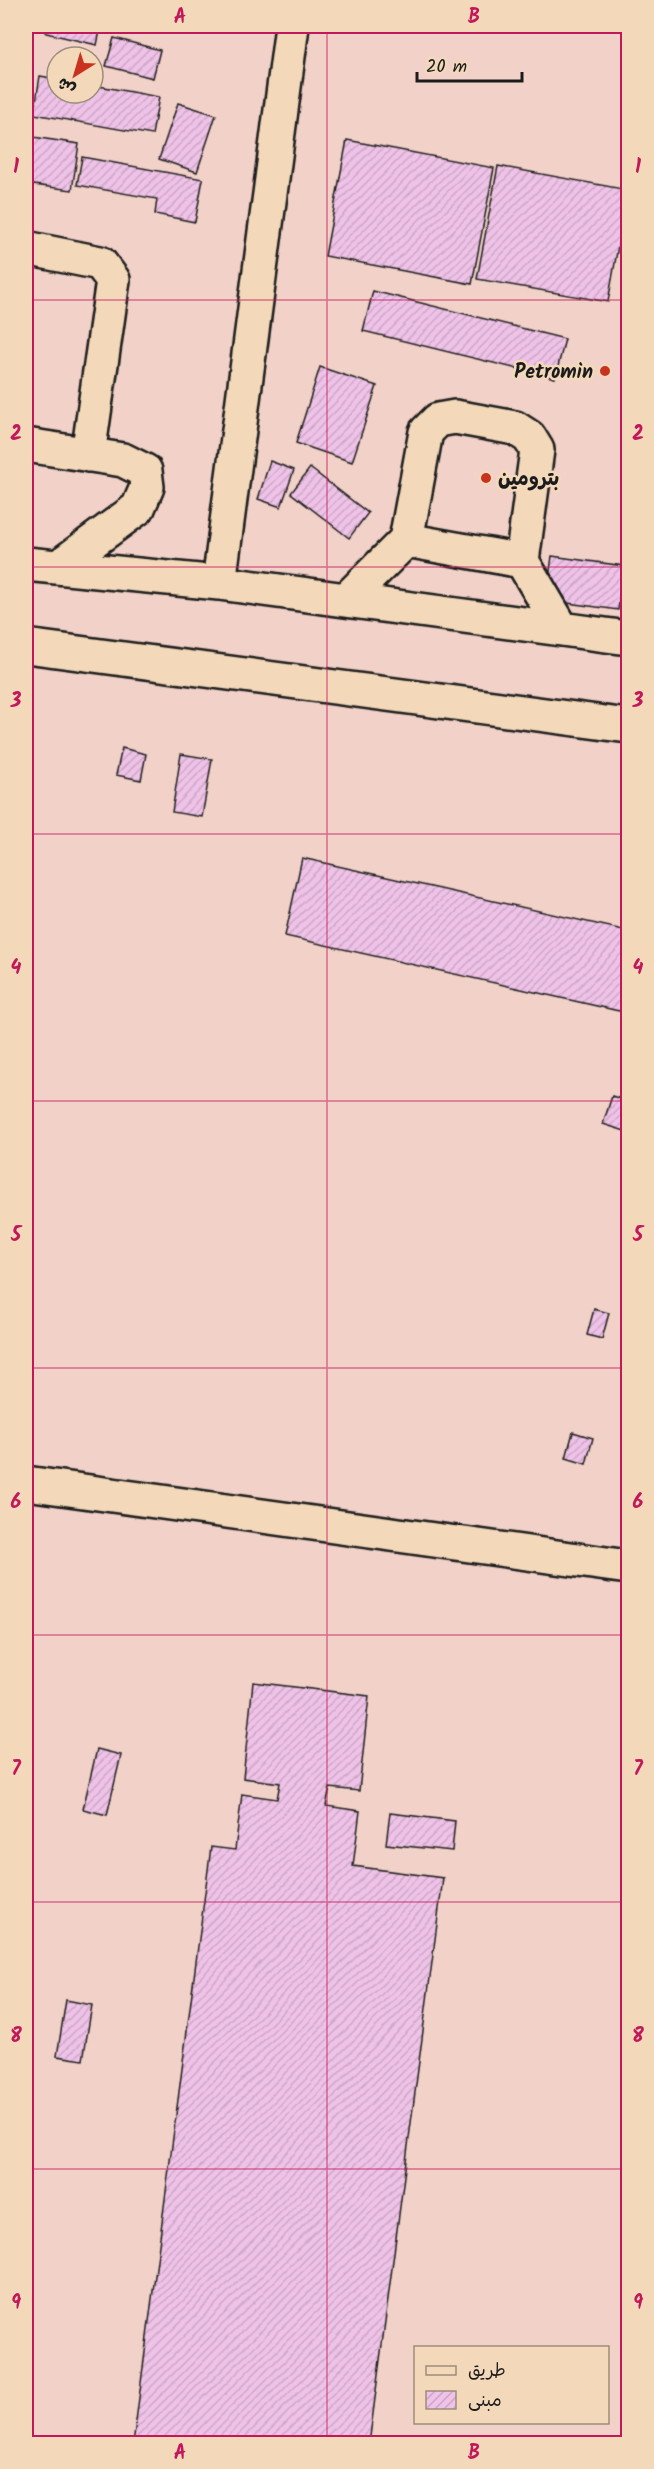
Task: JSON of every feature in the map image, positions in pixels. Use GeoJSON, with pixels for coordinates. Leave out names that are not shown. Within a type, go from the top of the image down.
{"type":"FeatureCollection","features":[{"type":"Feature","properties":{"kind":"street"},"geometry":{"type":"LineString","coordinates":[[219,583],[292,26]]}},
{"type":"Feature","properties":{"kind":"street"},"geometry":{"type":"LineString","coordinates":[[26,248],[99,263],[113,280],[88,455]]}},
{"type":"Feature","properties":{"kind":"street"},"geometry":{"type":"LineString","coordinates":[[346,600],[406,540],[426,432],[438,420],[455,417],[515,428],[530,437],[537,450],[522,561],[562,629]]}},
{"type":"Feature","properties":{"kind":"street"},"geometry":{"type":"LineString","coordinates":[[26,445],[123,460],[145,471],[147,487],[138,508],[58,567]]}},
{"type":"Feature","properties":{"kind":"street"},"geometry":{"type":"LineString","coordinates":[[406,540],[522,561]]}},
{"type":"Feature","properties":{"kind":"street"},"geometry":{"type":"LineString","coordinates":[[26,564],[219,583],[628,638]]}},
{"type":"Feature","properties":{"kind":"street"},"geometry":{"type":"LineString","coordinates":[[26,646],[628,726]]}},
{"type":"Feature","properties":{"kind":"street"},"geometry":{"type":"LineString","coordinates":[[26,1483],[628,1567]]}},
{"type":"Feature","properties":{"kind":"building"},"geometry":{"type":"Polygon","coordinates":[[[47,26],[101,26],[97,45],[46,33],[47,26]]]}},
{"type":"Feature","properties":{"kind":"building"},"geometry":{"type":"Polygon","coordinates":[[[114,38],[160,50],[153,78],[106,66],[114,38]]]}},
{"type":"Feature","properties":{"kind":"building"},"geometry":{"type":"Polygon","coordinates":[[[40,76],[45,77],[45,105],[105,105],[105,87],[159,97],[152,135],[34,114],[40,76]]]}},
{"type":"Feature","properties":{"kind":"building"},"geometry":{"type":"Polygon","coordinates":[[[178,103],[216,115],[197,172],[159,159],[178,103]]]}},
{"type":"Feature","properties":{"kind":"building"},"geometry":{"type":"Polygon","coordinates":[[[33,137],[79,144],[72,190],[26,184],[33,137]]]}},
{"type":"Feature","properties":{"kind":"building"},"geometry":{"type":"Polygon","coordinates":[[[347,140],[494,168],[472,284],[325,256],[347,140]]]}},
{"type":"Feature","properties":{"kind":"building"},"geometry":{"type":"Polygon","coordinates":[[[82,157],[203,179],[195,222],[155,214],[157,199],[77,185],[82,157]]]}},
{"type":"Feature","properties":{"kind":"building"},"geometry":{"type":"Polygon","coordinates":[[[498,166],[628,190],[608,302],[477,279],[498,166]]]}},
{"type":"Feature","properties":{"kind":"building"},"geometry":{"type":"Polygon","coordinates":[[[373,291],[565,339],[555,378],[363,331],[373,291]]]}},
{"type":"Feature","properties":{"kind":"building"},"geometry":{"type":"Polygon","coordinates":[[[320,367],[377,386],[352,462],[296,443],[320,367]]]}},
{"type":"Feature","properties":{"kind":"building"},"geometry":{"type":"Polygon","coordinates":[[[270,461],[294,470],[281,507],[258,499],[270,461]]]}},
{"type":"Feature","properties":{"kind":"building"},"geometry":{"type":"Polygon","coordinates":[[[310,468],[368,513],[349,538],[291,493],[310,468]]]}},
{"type":"Feature","properties":{"kind":"building"},"geometry":{"type":"Polygon","coordinates":[[[552,556],[624,566],[618,610],[546,600],[552,556]]]}},
{"type":"Feature","properties":{"kind":"building"},"geometry":{"type":"Polygon","coordinates":[[[122,748],[146,754],[141,780],[116,775],[122,748]]]}},
{"type":"Feature","properties":{"kind":"building"},"geometry":{"type":"Polygon","coordinates":[[[181,754],[212,759],[202,817],[172,812],[181,754]]]}},
{"type":"Feature","properties":{"kind":"building"},"geometry":{"type":"Polygon","coordinates":[[[302,858],[628,931],[628,1013],[285,936],[302,858]]]}},
{"type":"Feature","properties":{"kind":"building"},"geometry":{"type":"Polygon","coordinates":[[[612,1096],[628,1101],[628,1132],[603,1124],[612,1096]]]}},
{"type":"Feature","properties":{"kind":"building"},"geometry":{"type":"Polygon","coordinates":[[[594,1309],[609,1313],[602,1339],[587,1335],[594,1309]]]}},
{"type":"Feature","properties":{"kind":"building"},"geometry":{"type":"Polygon","coordinates":[[[573,1432],[593,1438],[586,1464],[566,1458],[573,1432]]]}},
{"type":"Feature","properties":{"kind":"building"},"geometry":{"type":"Polygon","coordinates":[[[253,1682],[369,1696],[359,1791],[330,1788],[326,1806],[360,1811],[353,1866],[443,1878],[369,2444],[133,2444],[211,1847],[235,1850],[242,1794],[277,1799],[280,1783],[243,1778],[253,1682]]]}},
{"type":"Feature","properties":{"kind":"building"},"geometry":{"type":"Polygon","coordinates":[[[97,1749],[121,1755],[107,1815],[83,1809],[97,1749]]]}},
{"type":"Feature","properties":{"kind":"building"},"geometry":{"type":"Polygon","coordinates":[[[390,1813],[455,1821],[452,1851],[386,1844],[390,1813]]]}},
{"type":"Feature","properties":{"kind":"building"},"geometry":{"type":"Polygon","coordinates":[[[66,2000],[92,2005],[83,2060],[57,2056],[66,2000]]]}},
{"type":"Feature","properties":{"kind":"place","name":"Petromin"},"geometry":{"type":"Point","coordinates":[605,371]}},
{"type":"Feature","properties":{"kind":"place","name":"بترومين"},"geometry":{"type":"Point","coordinates":[486,478]}}]}
